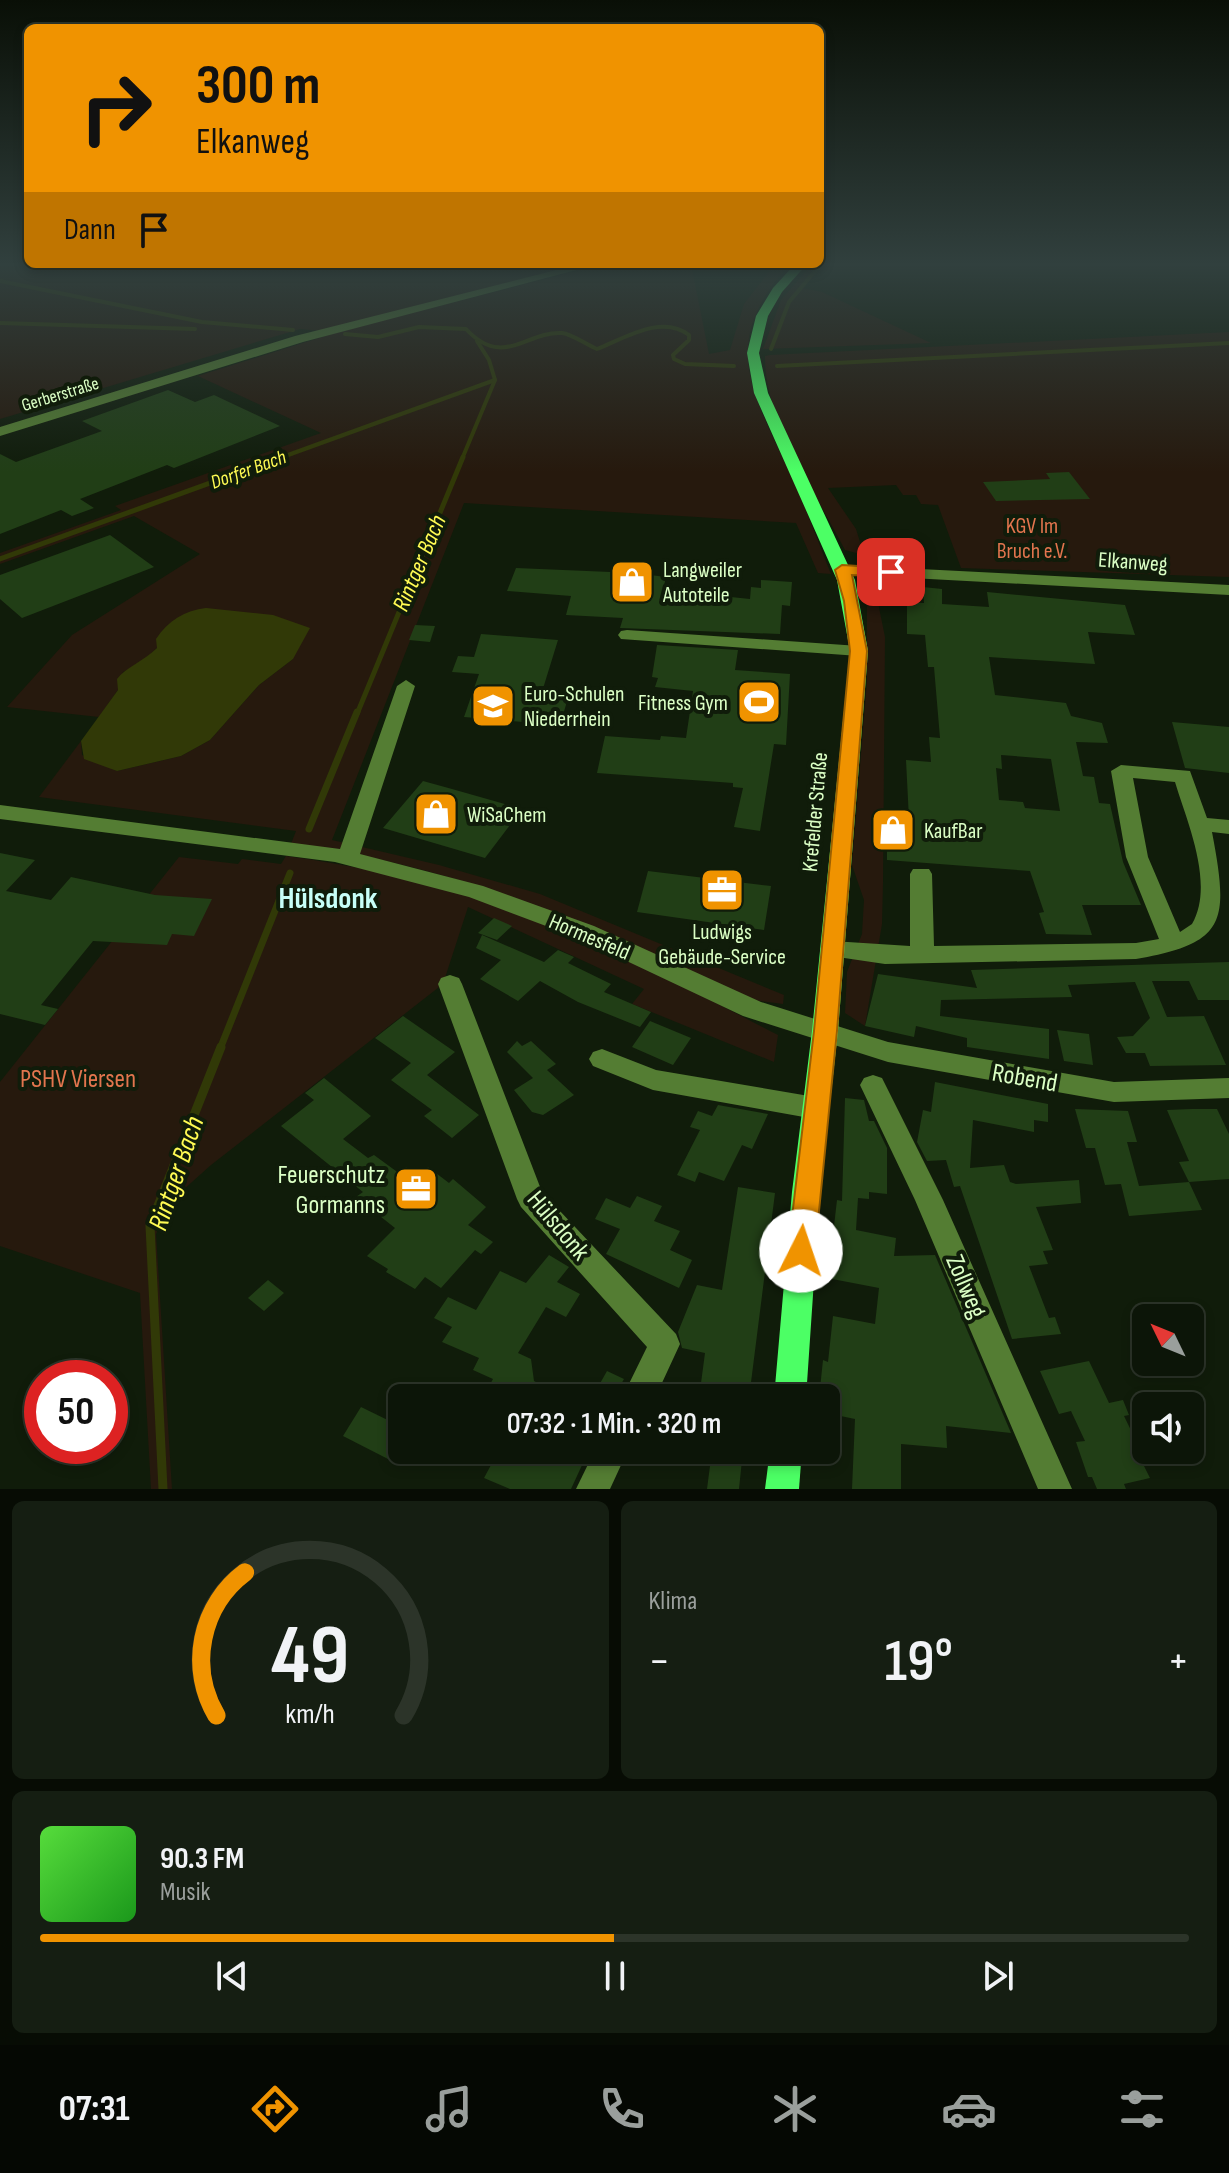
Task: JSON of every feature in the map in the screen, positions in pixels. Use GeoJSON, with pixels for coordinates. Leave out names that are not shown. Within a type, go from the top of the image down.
{"type":"FeatureCollection","features":[{"type":"Feature","properties":{"kind":"main road","name":"Krefelder Straße"},"geometry":{"type":"LineString","coordinates":[[758,333],[753,353],[761,393],[842,570],[852,601],[859,651],[791,1384]]}},
{"type":"Feature","properties":{"kind":"main road"},"geometry":{"type":"LineString","coordinates":[[782,1489],[785,1464]]}},
{"type":"Feature","properties":{"kind":"street","name":"Gerberstraße"},"geometry":{"type":"LineString","coordinates":[[0,432],[321,333]]}},
{"type":"Feature","properties":{"kind":"street","name":"Elkanweg"},"geometry":{"type":"LineString","coordinates":[[842,570],[1089,580],[1229,590]]}},
{"type":"Feature","properties":{"kind":"street"},"geometry":{"type":"LineString","coordinates":[[1089,580],[1095,600]]}},
{"type":"Feature","properties":{"kind":"street"},"geometry":{"type":"LineString","coordinates":[[627,635],[859,651]]}},
{"type":"Feature","properties":{"kind":"street"},"geometry":{"type":"LineString","coordinates":[[342,856],[406,686]]}},
{"type":"Feature","properties":{"kind":"street"},"geometry":{"type":"LineString","coordinates":[[832,949],[922,955],[1136,951],[1173,945],[1201,930],[1215,911],[1217,881],[1183,776],[1121,771],[1137,857],[1173,945]]}},
{"type":"Feature","properties":{"kind":"street","name":"Hormesfeld"},"geometry":{"type":"LineString","coordinates":[[0,812],[342,856],[489,896],[586,932],[752,1009],[825,1031]]}},
{"type":"Feature","properties":{"kind":"street"},"geometry":{"type":"LineString","coordinates":[[1199,824],[1229,827]]}},
{"type":"Feature","properties":{"kind":"street"},"geometry":{"type":"LineString","coordinates":[[921,874],[922,955]]}},
{"type":"Feature","properties":{"kind":"street","name":"Hülsdonk"},"geometry":{"type":"LineString","coordinates":[[450,984],[531,1199],[665,1344],[645,1384]]}},
{"type":"Feature","properties":{"kind":"street","name":"Robend"},"geometry":{"type":"LineString","coordinates":[[825,1031],[888,1052],[1114,1092],[1229,1088]]}},
{"type":"Feature","properties":{"kind":"street"},"geometry":{"type":"LineString","coordinates":[[602,1059],[653,1080],[815,1108]]}},
{"type":"Feature","properties":{"kind":"street","name":"Zollweg"},"geometry":{"type":"LineString","coordinates":[[873,1085],[929,1200],[1055,1489]]}},
{"type":"Feature","properties":{"kind":"street"},"geometry":{"type":"LineString","coordinates":[[593,1489],[605,1464]]}},
{"type":"Feature","properties":{"kind":"green space"},"geometry":{"type":"Polygon","coordinates":[[[0,333],[285,333],[0,419],[0,333]]]}},
{"type":"Feature","properties":{"kind":"green space"},"geometry":{"type":"Polygon","coordinates":[[[333,333],[705,333],[709,354],[730,350],[735,333],[750,333],[749,366],[754,390],[831,574],[818,573],[796,523],[464,503],[332,840],[439,865],[540,894],[784,995],[783,1004],[752,1000],[584,925],[471,884],[354,854],[291,844],[296,831],[39,797],[81,741],[82,755],[117,771],[181,756],[210,740],[259,685],[293,659],[157,648],[140,664],[123,672],[118,690],[99,717],[7,707],[72,635],[200,554],[134,516],[0,564],[0,553],[121,510],[115,506],[321,433],[198,376],[333,333]]]}},
{"type":"Feature","properties":{"kind":"green space"},"geometry":{"type":"Polygon","coordinates":[[[769,333],[911,333],[931,343],[763,349],[769,333]]]}},
{"type":"Feature","properties":{"kind":"green space","name":"KGV Im Bruch e.V."},"geometry":{"type":"Polygon","coordinates":[[[1229,333],[1229,577],[961,568],[938,505],[921,504],[916,495],[903,495],[896,485],[828,488],[856,529],[864,555],[845,550],[782,431],[767,381],[765,356],[1229,333]]]}},
{"type":"Feature","properties":{"kind":"green space"},"geometry":{"type":"Polygon","coordinates":[[[873,578],[885,637],[883,883],[882,924],[865,1026],[845,1013],[847,972],[862,934],[864,900],[852,865],[867,681],[867,584],[873,578]]]}},
{"type":"Feature","properties":{"kind":"green space","name":"PSHV Viersen"},"geometry":{"type":"Polygon","coordinates":[[[286,856],[410,879],[483,900],[559,928],[778,1035],[774,1062],[632,1004],[644,989],[468,907],[443,984],[211,1165],[173,1199],[156,1234],[172,1489],[151,1489],[140,1293],[0,1246],[0,1082],[179,857],[238,864],[242,859],[281,864],[286,856]]]}},
{"type":"Feature","properties":{"kind":"shaded area"},"geometry":{"type":"Polygon","coordinates":[[[206,608],[273,615],[310,628],[293,659],[259,685],[210,740],[181,756],[117,771],[84,759],[81,741],[118,690],[117,679],[157,648],[156,639],[172,622],[191,611],[206,608]]]}},
{"type":"Feature","properties":{"kind":"building"},"geometry":{"type":"Polygon","coordinates":[[[168,390],[195,402],[214,395],[280,426],[174,468],[167,465],[80,499],[94,508],[72,516],[61,510],[0,534],[0,454],[16,462],[102,431],[82,421],[168,390]]]}},
{"type":"Feature","properties":{"kind":"building"},"geometry":{"type":"Polygon","coordinates":[[[1069,472],[1090,499],[996,501],[983,482],[1050,479],[1046,473],[1069,472]]]}},
{"type":"Feature","properties":{"kind":"building"},"geometry":{"type":"Polygon","coordinates":[[[110,535],[154,567],[22,618],[0,599],[0,575],[110,535]]]}},
{"type":"Feature","properties":{"kind":"building"},"geometry":{"type":"Polygon","coordinates":[[[516,568],[666,577],[663,590],[750,599],[751,587],[761,588],[761,580],[792,582],[790,606],[782,605],[780,634],[620,628],[623,618],[566,615],[571,596],[507,591],[516,568]]]}},
{"type":"Feature","properties":{"kind":"building"},"geometry":{"type":"Polygon","coordinates":[[[923,587],[942,589],[942,604],[989,607],[987,592],[1125,605],[1135,635],[1088,632],[1095,664],[989,657],[995,695],[1066,703],[1071,716],[1102,723],[1108,743],[1076,742],[1083,776],[1094,777],[1099,803],[1110,804],[1123,862],[1141,905],[1082,905],[1092,935],[1046,934],[1039,913],[1044,912],[1030,871],[887,860],[887,818],[909,819],[906,760],[931,762],[929,737],[940,738],[934,667],[928,667],[925,635],[907,634],[907,602],[924,603],[923,587]],[[1001,755],[1002,769],[996,768],[999,800],[1023,802],[1025,808],[1060,811],[1051,759],[1001,755]]]}},
{"type":"Feature","properties":{"kind":"building"},"geometry":{"type":"Polygon","coordinates":[[[415,625],[435,626],[430,642],[409,640],[415,625]]]}},
{"type":"Feature","properties":{"kind":"building"},"geometry":{"type":"Polygon","coordinates":[[[481,634],[558,640],[541,695],[568,698],[560,725],[464,717],[479,674],[452,672],[458,656],[474,657],[481,634]]]}},
{"type":"Feature","properties":{"kind":"building"},"geometry":{"type":"Polygon","coordinates":[[[657,645],[738,650],[735,670],[790,674],[786,745],[774,744],[760,831],[734,827],[743,788],[733,787],[733,783],[597,773],[605,736],[660,740],[661,736],[686,738],[693,691],[655,687],[658,678],[652,677],[657,645]]]}},
{"type":"Feature","properties":{"kind":"building"},"geometry":{"type":"Polygon","coordinates":[[[1172,722],[1229,727],[1229,773],[1185,768],[1172,722]]]}},
{"type":"Feature","properties":{"kind":"building"},"geometry":{"type":"Polygon","coordinates":[[[423,781],[522,809],[485,858],[383,828],[423,781]]]}},
{"type":"Feature","properties":{"kind":"building"},"geometry":{"type":"Polygon","coordinates":[[[0,853],[35,860],[6,891],[51,900],[71,877],[155,895],[212,899],[194,936],[172,934],[167,945],[93,941],[41,1005],[58,1009],[45,1025],[0,1014],[0,853]]]}},
{"type":"Feature","properties":{"kind":"building"},"geometry":{"type":"Polygon","coordinates":[[[648,871],[771,886],[764,930],[637,912],[648,871]]]}},
{"type":"Feature","properties":{"kind":"building"},"geometry":{"type":"Polygon","coordinates":[[[494,918],[512,926],[497,940],[478,933],[494,918]]]}},
{"type":"Feature","properties":{"kind":"building"},"geometry":{"type":"Polygon","coordinates":[[[482,935],[544,962],[558,950],[574,957],[568,963],[611,984],[604,992],[651,1012],[640,1027],[578,1002],[540,981],[518,1001],[480,979],[501,960],[476,948],[482,935]]]}},
{"type":"Feature","properties":{"kind":"building"},"geometry":{"type":"Polygon","coordinates":[[[1229,962],[1229,1000],[1198,1000],[1189,981],[1152,981],[1167,1017],[1204,1016],[1226,1065],[1150,1066],[1145,1053],[1126,1053],[1117,1037],[1133,1036],[1150,1018],[1135,982],[1068,985],[1072,997],[941,1000],[940,1016],[1049,1029],[1049,1059],[967,1047],[967,1038],[916,1026],[914,1037],[865,1026],[878,974],[977,988],[971,970],[1229,962]]]}},
{"type":"Feature","properties":{"kind":"building"},"geometry":{"type":"Polygon","coordinates":[[[403,1016],[455,1052],[427,1075],[479,1115],[452,1138],[424,1116],[432,1110],[391,1080],[411,1063],[375,1038],[403,1016]]]}},
{"type":"Feature","properties":{"kind":"building"},"geometry":{"type":"Polygon","coordinates":[[[650,1021],[691,1038],[673,1065],[632,1047],[650,1021]]]}},
{"type":"Feature","properties":{"kind":"building"},"geometry":{"type":"Polygon","coordinates":[[[1057,1030],[1089,1034],[1093,1065],[1064,1061],[1057,1030]]]}},
{"type":"Feature","properties":{"kind":"building"},"geometry":{"type":"Polygon","coordinates":[[[517,1041],[522,1046],[531,1041],[556,1064],[547,1070],[574,1095],[543,1115],[532,1112],[514,1090],[533,1078],[507,1052],[517,1041]]]}},
{"type":"Feature","properties":{"kind":"building"},"geometry":{"type":"Polygon","coordinates":[[[324,1078],[371,1116],[343,1139],[368,1158],[374,1155],[400,1174],[406,1167],[418,1176],[428,1167],[449,1183],[453,1179],[486,1207],[468,1225],[493,1242],[481,1254],[475,1250],[441,1288],[425,1277],[415,1289],[386,1272],[388,1269],[367,1256],[395,1228],[356,1197],[363,1192],[281,1126],[314,1100],[305,1093],[324,1078]]]}},
{"type":"Feature","properties":{"kind":"building"},"geometry":{"type":"Polygon","coordinates":[[[935,1082],[1048,1104],[1048,1122],[1034,1120],[1034,1132],[973,1120],[970,1168],[1004,1165],[1010,1182],[1016,1184],[1079,1180],[1081,1203],[1036,1207],[1053,1250],[1043,1251],[1048,1264],[1029,1266],[1049,1318],[1055,1317],[1061,1334],[1012,1339],[960,1186],[954,1187],[946,1160],[927,1161],[917,1142],[923,1110],[931,1112],[935,1082]]]}},
{"type":"Feature","properties":{"kind":"building"},"geometry":{"type":"Polygon","coordinates":[[[845,1098],[864,1100],[869,1121],[874,1121],[887,1148],[887,1194],[869,1192],[869,1199],[858,1198],[856,1230],[896,1238],[894,1256],[935,1255],[1011,1433],[946,1426],[947,1448],[901,1444],[901,1489],[852,1489],[855,1419],[840,1416],[840,1384],[820,1384],[823,1360],[828,1362],[833,1316],[875,1324],[879,1288],[827,1278],[830,1225],[834,1226],[837,1200],[842,1201],[845,1098]]]}},
{"type":"Feature","properties":{"kind":"building"},"geometry":{"type":"Polygon","coordinates":[[[718,1105],[768,1114],[752,1149],[742,1145],[724,1181],[699,1172],[695,1182],[677,1175],[700,1130],[690,1127],[698,1111],[712,1116],[718,1105]]]}},
{"type":"Feature","properties":{"kind":"building"},"geometry":{"type":"Polygon","coordinates":[[[1075,1109],[1128,1111],[1137,1142],[1127,1142],[1139,1186],[1189,1182],[1202,1210],[1129,1216],[1121,1184],[1105,1185],[1095,1148],[1086,1148],[1075,1109]]]}},
{"type":"Feature","properties":{"kind":"building"},"geometry":{"type":"Polygon","coordinates":[[[1217,1109],[1229,1134],[1229,1179],[1189,1182],[1179,1162],[1189,1161],[1167,1110],[1217,1109]]]}},
{"type":"Feature","properties":{"kind":"building"},"geometry":{"type":"Polygon","coordinates":[[[738,1187],[775,1193],[751,1384],[701,1384],[705,1353],[682,1348],[678,1332],[697,1285],[722,1290],[738,1187]]]}},
{"type":"Feature","properties":{"kind":"building"},"geometry":{"type":"Polygon","coordinates":[[[637,1196],[662,1206],[654,1221],[680,1231],[670,1250],[692,1260],[679,1288],[606,1254],[620,1229],[595,1219],[606,1198],[630,1208],[637,1196]]]}},
{"type":"Feature","properties":{"kind":"building"},"geometry":{"type":"Polygon","coordinates":[[[549,1255],[569,1267],[557,1282],[580,1294],[566,1317],[546,1307],[518,1353],[531,1359],[534,1381],[540,1384],[490,1384],[493,1379],[473,1370],[479,1358],[442,1342],[452,1327],[434,1318],[448,1297],[476,1310],[500,1271],[526,1283],[549,1255]]]}},
{"type":"Feature","properties":{"kind":"building"},"geometry":{"type":"Polygon","coordinates":[[[268,1280],[284,1293],[264,1311],[248,1298],[268,1280]]]}},
{"type":"Feature","properties":{"kind":"building"},"geometry":{"type":"Polygon","coordinates":[[[1089,1361],[1109,1403],[1123,1400],[1129,1415],[1124,1416],[1132,1432],[1132,1464],[1148,1464],[1144,1466],[1150,1478],[1124,1484],[1126,1489],[1097,1489],[1092,1477],[1088,1477],[1076,1442],[1085,1441],[1071,1411],[1059,1414],[1040,1371],[1089,1361]]]}},
{"type":"Feature","properties":{"kind":"building"},"geometry":{"type":"Polygon","coordinates":[[[607,1371],[624,1379],[621,1384],[600,1384],[607,1371]]]}},
{"type":"Feature","properties":{"kind":"building"},"geometry":{"type":"Polygon","coordinates":[[[361,1407],[388,1420],[388,1459],[343,1436],[361,1407]]]}},
{"type":"Feature","properties":{"kind":"building"},"geometry":{"type":"Polygon","coordinates":[[[492,1464],[583,1464],[571,1489],[510,1489],[484,1478],[492,1464]]]}},
{"type":"Feature","properties":{"kind":"building"},"geometry":{"type":"Polygon","coordinates":[[[701,1464],[742,1464],[739,1489],[707,1489],[710,1466],[701,1464]]]}},
{"type":"Feature","properties":{"kind":"waterway"},"geometry":{"type":"LineString","coordinates":[[345,334],[378,337],[392,333]]}},
{"type":"Feature","properties":{"kind":"waterway"},"geometry":{"type":"LineString","coordinates":[[471,333],[479,341],[503,347],[556,333]]}},
{"type":"Feature","properties":{"kind":"waterway"},"geometry":{"type":"LineString","coordinates":[[564,333],[597,349],[633,333]]}},
{"type":"Feature","properties":{"kind":"waterway"},"geometry":{"type":"LineString","coordinates":[[686,333],[689,340],[673,355],[674,359],[685,364],[734,366]]}},
{"type":"Feature","properties":{"kind":"waterway"},"geometry":{"type":"LineString","coordinates":[[771,349],[777,333]]}},
{"type":"Feature","properties":{"kind":"waterway","name":"Rintger Bach"},"geometry":{"type":"LineString","coordinates":[[477,341],[489,360],[495,380]]}},
{"type":"Feature","properties":{"kind":"waterway"},"geometry":{"type":"LineString","coordinates":[[777,366],[1229,343]]}},
{"type":"Feature","properties":{"kind":"waterway","name":"Dorfer Bach"},"geometry":{"type":"LineString","coordinates":[[277,459],[495,380]]}},
{"type":"Feature","properties":{"kind":"waterway","name":"Rintger Bach"},"geometry":{"type":"LineString","coordinates":[[462,459],[495,380]]}},
{"type":"Feature","properties":{"kind":"waterway","name":"Dorfer Bach"},"geometry":{"type":"LineString","coordinates":[[0,559],[282,457]]}},
{"type":"Feature","properties":{"kind":"waterway","name":"Rintger Bach"},"geometry":{"type":"LineString","coordinates":[[357,714],[463,457]]}},
{"type":"Feature","properties":{"kind":"waterway","name":"Rintger Bach"},"geometry":{"type":"LineString","coordinates":[[309,829],[357,712]]}},
{"type":"Feature","properties":{"kind":"waterway","name":"Rintger Bach"},"geometry":{"type":"LineString","coordinates":[[220,1049],[290,873]]}},
{"type":"Feature","properties":{"kind":"waterway","name":"Rintger Bach"},"geometry":{"type":"LineString","coordinates":[[163,1489],[150,1226],[221,1047]]}},
{"type":"Feature","properties":{"kind":"place","name":"Langweiler Autoteile"},"geometry":{"type":"Point","coordinates":[632,582]}},
{"type":"Feature","properties":{"kind":"place","name":"Fitness Gym"},"geometry":{"type":"Point","coordinates":[759,702]}},
{"type":"Feature","properties":{"kind":"place","name":"Euro-Schulen Niederrhein"},"geometry":{"type":"Point","coordinates":[493,706]}},
{"type":"Feature","properties":{"kind":"place","name":"WiSaChem"},"geometry":{"type":"Point","coordinates":[436,814]}},
{"type":"Feature","properties":{"kind":"place","name":"KaufBar"},"geometry":{"type":"Point","coordinates":[893,830]}},
{"type":"Feature","properties":{"kind":"place","name":"Ludwigs Gebäude-Service"},"geometry":{"type":"Point","coordinates":[722,890]}},
{"type":"Feature","properties":{"kind":"place","name":"Feuerschutz Gormanns"},"geometry":{"type":"Point","coordinates":[416,1189]}},
{"type":"Feature","properties":{"kind":"district","name":"Hülsdonk"},"geometry":{"type":"Point","coordinates":[328,898]}},
{"type":"Feature","properties":{"kind":"route"},"geometry":{"type":"LineString","coordinates":[[801,1251],[825,1031],[859,651],[852,601],[842,570],[891,572]]}}]}
